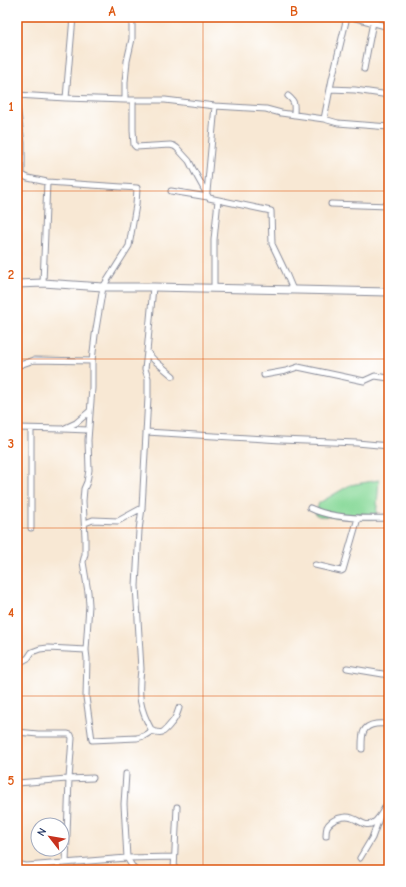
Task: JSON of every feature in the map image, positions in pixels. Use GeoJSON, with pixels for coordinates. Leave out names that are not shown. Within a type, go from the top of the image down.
{"type":"FeatureCollection","features":[{"type":"Feature","properties":{"kind":"main road"},"geometry":{"type":"LineString","coordinates":[[17,284],[43,283],[103,287],[389,292]]}},
{"type":"Feature","properties":{"kind":"street"},"geometry":{"type":"LineString","coordinates":[[66,98],[73,17]]}},
{"type":"Feature","properties":{"kind":"street"},"geometry":{"type":"LineString","coordinates":[[125,100],[127,61],[132,39],[132,17]]}},
{"type":"Feature","properties":{"kind":"street"},"geometry":{"type":"LineString","coordinates":[[324,119],[346,17]]}},
{"type":"Feature","properties":{"kind":"street"},"geometry":{"type":"LineString","coordinates":[[352,17],[389,27]]}},
{"type":"Feature","properties":{"kind":"street"},"geometry":{"type":"LineString","coordinates":[[364,69],[373,22]]}},
{"type":"Feature","properties":{"kind":"street"},"geometry":{"type":"LineString","coordinates":[[330,89],[355,90],[389,95]]}},
{"type":"Feature","properties":{"kind":"street"},"geometry":{"type":"LineString","coordinates":[[17,95],[125,100],[165,100],[215,106],[266,109],[281,113],[324,119],[338,123],[389,127]]}},
{"type":"Feature","properties":{"kind":"street"},"geometry":{"type":"LineString","coordinates":[[288,96],[294,101],[294,115]]}},
{"type":"Feature","properties":{"kind":"street"},"geometry":{"type":"LineString","coordinates":[[133,100],[133,130],[134,145],[136,147],[174,146],[190,161],[209,198],[270,211],[272,244],[293,290]]}},
{"type":"Feature","properties":{"kind":"street"},"geometry":{"type":"LineString","coordinates":[[17,106],[22,143],[19,174],[28,178],[47,182],[137,188],[136,205],[129,246],[103,287],[92,361],[92,388],[88,430],[89,470],[84,489],[83,501],[85,523],[85,554],[83,562],[89,605],[86,650],[86,697],[92,740],[137,738],[152,731],[160,733],[164,732],[175,719],[180,708]]}},
{"type":"Feature","properties":{"kind":"street"},"geometry":{"type":"LineString","coordinates":[[207,194],[215,106]]}},
{"type":"Feature","properties":{"kind":"street"},"geometry":{"type":"LineString","coordinates":[[43,283],[47,182]]}},
{"type":"Feature","properties":{"kind":"street"},"geometry":{"type":"LineString","coordinates":[[171,191],[207,194]]}},
{"type":"Feature","properties":{"kind":"street"},"geometry":{"type":"LineString","coordinates":[[214,288],[214,240],[218,200]]}},
{"type":"Feature","properties":{"kind":"street"},"geometry":{"type":"LineString","coordinates":[[331,204],[389,206]]}},
{"type":"Feature","properties":{"kind":"street"},"geometry":{"type":"LineString","coordinates":[[152,731],[143,712],[139,698],[141,669],[136,586],[146,432],[148,378],[145,369],[153,287]]}},
{"type":"Feature","properties":{"kind":"street"},"geometry":{"type":"LineString","coordinates":[[147,352],[173,376]]}},
{"type":"Feature","properties":{"kind":"street"},"geometry":{"type":"LineString","coordinates":[[17,366],[34,360],[92,361]]}},
{"type":"Feature","properties":{"kind":"street"},"geometry":{"type":"LineString","coordinates":[[264,375],[298,367],[364,381],[375,376],[389,378]]}},
{"type":"Feature","properties":{"kind":"street"},"geometry":{"type":"LineString","coordinates":[[63,429],[76,423],[90,411]]}},
{"type":"Feature","properties":{"kind":"street"},"geometry":{"type":"LineString","coordinates":[[17,428],[88,430]]}},
{"type":"Feature","properties":{"kind":"street"},"geometry":{"type":"LineString","coordinates":[[31,429],[31,528]]}},
{"type":"Feature","properties":{"kind":"street"},"geometry":{"type":"LineString","coordinates":[[146,432],[389,446]]}},
{"type":"Feature","properties":{"kind":"street"},"geometry":{"type":"LineString","coordinates":[[85,523],[93,520],[118,521],[142,508]]}},
{"type":"Feature","properties":{"kind":"street"},"geometry":{"type":"LineString","coordinates":[[310,508],[329,515],[376,519],[389,518]]}},
{"type":"Feature","properties":{"kind":"street"},"geometry":{"type":"LineString","coordinates":[[315,565],[341,571],[343,570],[358,518]]}},
{"type":"Feature","properties":{"kind":"street"},"geometry":{"type":"LineString","coordinates":[[17,664],[28,658],[32,652],[40,649],[86,650]]}},
{"type":"Feature","properties":{"kind":"street"},"geometry":{"type":"LineString","coordinates":[[347,668],[389,675]]}},
{"type":"Feature","properties":{"kind":"street"},"geometry":{"type":"LineString","coordinates":[[362,749],[362,736],[366,728],[371,725],[389,725]]}},
{"type":"Feature","properties":{"kind":"street"},"geometry":{"type":"LineString","coordinates":[[17,732],[68,734],[72,738],[66,864]]}},
{"type":"Feature","properties":{"kind":"street"},"geometry":{"type":"LineString","coordinates":[[126,774],[124,804],[127,858],[136,870]]}},
{"type":"Feature","properties":{"kind":"street"},"geometry":{"type":"LineString","coordinates":[[17,783],[93,778]]}},
{"type":"Feature","properties":{"kind":"street"},"geometry":{"type":"LineString","coordinates":[[326,836],[327,827],[337,819],[348,817],[366,824],[372,824],[380,815],[389,800]]}},
{"type":"Feature","properties":{"kind":"street"},"geometry":{"type":"LineString","coordinates":[[174,870],[177,807]]}},
{"type":"Feature","properties":{"kind":"street"},"geometry":{"type":"LineString","coordinates":[[360,858],[372,838],[380,815]]}},
{"type":"Feature","properties":{"kind":"street"},"geometry":{"type":"LineString","coordinates":[[17,864],[26,866],[127,858],[174,857]]}},
{"type":"Feature","properties":{"kind":"green space"},"geometry":{"type":"Polygon","coordinates":[[[379,480],[376,519],[319,516],[315,514],[319,503],[350,485],[379,480]]]}}]}
